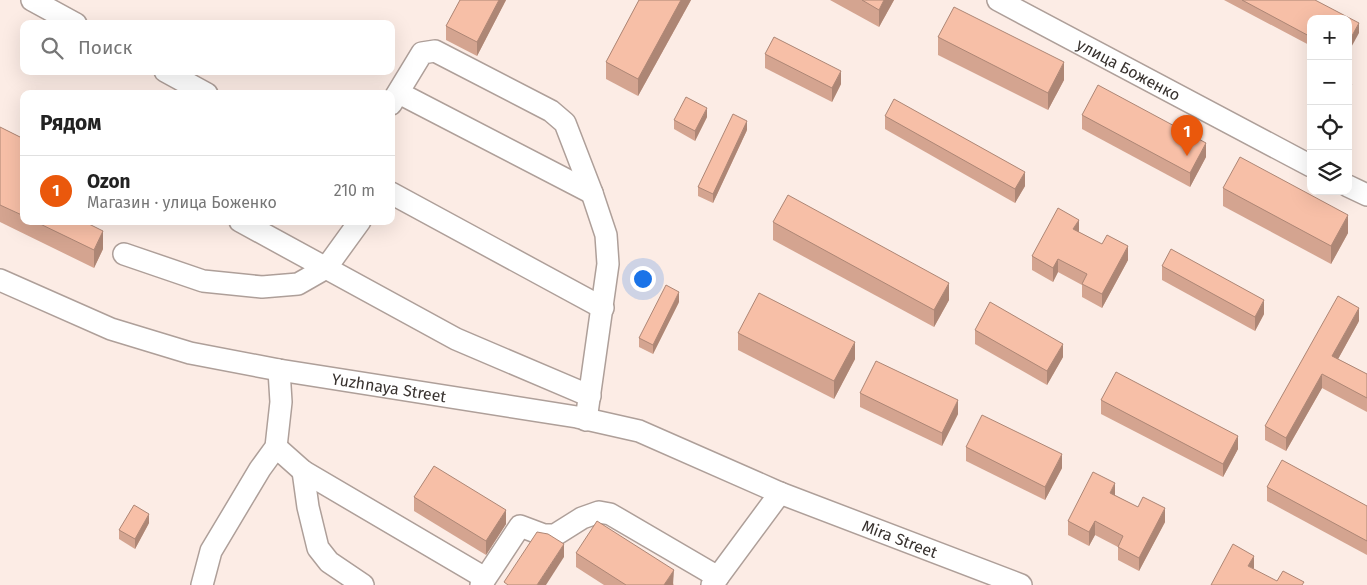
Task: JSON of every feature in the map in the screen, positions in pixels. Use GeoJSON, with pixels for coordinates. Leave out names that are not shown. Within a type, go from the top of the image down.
{"type":"FeatureCollection","features":[{"type":"Feature","properties":{"kind":"street"},"geometry":{"type":"LineString","coordinates":[[32,0],[69,20]]}},
{"type":"Feature","properties":{"kind":"street","name":"улица Боженко"},"geometry":{"type":"LineString","coordinates":[[998,0],[1307,164]]}},
{"type":"Feature","properties":{"kind":"street"},"geometry":{"type":"LineString","coordinates":[[586,420],[608,264],[606,235],[592,193],[565,123],[551,110],[435,51],[422,53],[395,99],[592,193]]}},
{"type":"Feature","properties":{"kind":"street"},"geometry":{"type":"LineString","coordinates":[[172,75],[200,90]]}},
{"type":"Feature","properties":{"kind":"street"},"geometry":{"type":"LineString","coordinates":[[1352,188],[1367,196]]}},
{"type":"Feature","properties":{"kind":"street"},"geometry":{"type":"LineString","coordinates":[[395,195],[603,308]]}},
{"type":"Feature","properties":{"kind":"street"},"geometry":{"type":"LineString","coordinates":[[247,225],[456,339],[590,396]]}},
{"type":"Feature","properties":{"kind":"street"},"geometry":{"type":"LineString","coordinates":[[124,254],[203,281],[262,288],[298,284],[326,268],[357,225]]}},
{"type":"Feature","properties":{"kind":"street","name":"Yuzhnaya Street"},"geometry":{"type":"LineString","coordinates":[[0,280],[110,329],[190,353],[279,370],[586,420],[639,431],[780,493]]}},
{"type":"Feature","properties":{"kind":"street"},"geometry":{"type":"LineString","coordinates":[[202,585],[210,551],[260,469],[276,447],[281,402],[279,370]]}},
{"type":"Feature","properties":{"kind":"street"},"geometry":{"type":"LineString","coordinates":[[276,447],[303,471],[483,581],[520,526],[544,534],[555,535],[582,518],[599,512],[610,514],[715,581],[780,493]]}},
{"type":"Feature","properties":{"kind":"street"},"geometry":{"type":"LineString","coordinates":[[303,471],[308,507],[318,548],[328,562],[363,585]]}},
{"type":"Feature","properties":{"kind":"street","name":"Mira Street"},"geometry":{"type":"LineString","coordinates":[[780,493],[1021,585]]}},
{"type":"Feature","properties":{"kind":"building"},"geometry":{"type":"Polygon","coordinates":[[[460,0],[499,0],[477,42],[446,26],[460,0]]]}},
{"type":"Feature","properties":{"kind":"building"},"geometry":{"type":"Polygon","coordinates":[[[639,0],[681,0],[638,79],[606,62],[639,0]]]}},
{"type":"Feature","properties":{"kind":"building"},"geometry":{"type":"Polygon","coordinates":[[[862,0],[884,0],[879,10],[862,0]]]}},
{"type":"Feature","properties":{"kind":"building"},"geometry":{"type":"Polygon","coordinates":[[[1242,0],[1315,0],[1344,15],[1307,15],[1307,35],[1242,0]]]}},
{"type":"Feature","properties":{"kind":"building"},"geometry":{"type":"Polygon","coordinates":[[[954,7],[1064,62],[1048,93],[938,37],[954,7]]]}},
{"type":"Feature","properties":{"kind":"building"},"geometry":{"type":"Polygon","coordinates":[[[1352,19],[1359,23],[1352,36],[1352,19]]]}},
{"type":"Feature","properties":{"kind":"building"},"geometry":{"type":"Polygon","coordinates":[[[774,37],[841,71],[832,88],[765,54],[774,37]]]}},
{"type":"Feature","properties":{"kind":"building"},"geometry":{"type":"Polygon","coordinates":[[[1098,85],[1206,143],[1190,173],[1082,115],[1098,85]]]}},
{"type":"Feature","properties":{"kind":"building"},"geometry":{"type":"Polygon","coordinates":[[[686,97],[707,108],[695,131],[674,120],[686,97]]]}},
{"type":"Feature","properties":{"kind":"building"},"geometry":{"type":"Polygon","coordinates":[[[894,99],[1025,172],[1015,189],[885,116],[894,99]]]}},
{"type":"Feature","properties":{"kind":"building"},"geometry":{"type":"Polygon","coordinates":[[[733,114],[747,121],[713,194],[698,187],[733,114]]]}},
{"type":"Feature","properties":{"kind":"building"},"geometry":{"type":"Polygon","coordinates":[[[0,127],[20,137],[20,214],[0,205],[0,127]]]}},
{"type":"Feature","properties":{"kind":"building"},"geometry":{"type":"Polygon","coordinates":[[[1240,157],[1307,193],[1307,195],[1311,195],[1348,215],[1331,246],[1223,188],[1240,157]]]}},
{"type":"Feature","properties":{"kind":"building"},"geometry":{"type":"Polygon","coordinates":[[[788,195],[949,283],[934,310],[773,222],[788,195]]]}},
{"type":"Feature","properties":{"kind":"building"},"geometry":{"type":"Polygon","coordinates":[[[1058,208],[1079,220],[1073,229],[1102,244],[1107,235],[1128,246],[1102,294],[1082,284],[1087,274],[1058,259],[1053,268],[1032,256],[1058,208]]]}},
{"type":"Feature","properties":{"kind":"building"},"geometry":{"type":"Polygon","coordinates":[[[42,225],[91,225],[103,231],[94,250],[42,225]]]}},
{"type":"Feature","properties":{"kind":"building"},"geometry":{"type":"Polygon","coordinates":[[[1171,249],[1264,300],[1255,317],[1162,266],[1171,249]]]}},
{"type":"Feature","properties":{"kind":"building"},"geometry":{"type":"Polygon","coordinates":[[[666,285],[679,292],[653,345],[639,338],[666,285]]]}},
{"type":"Feature","properties":{"kind":"building"},"geometry":{"type":"Polygon","coordinates":[[[759,293],[855,342],[834,381],[738,333],[759,293]]]}},
{"type":"Feature","properties":{"kind":"building"},"geometry":{"type":"Polygon","coordinates":[[[1338,296],[1359,308],[1332,356],[1367,374],[1367,398],[1322,374],[1286,438],[1265,426],[1338,296]]]}},
{"type":"Feature","properties":{"kind":"building"},"geometry":{"type":"Polygon","coordinates":[[[990,302],[1063,344],[1047,371],[975,330],[990,302]]]}},
{"type":"Feature","properties":{"kind":"building"},"geometry":{"type":"Polygon","coordinates":[[[876,361],[958,400],[942,433],[860,393],[876,361]]]}},
{"type":"Feature","properties":{"kind":"building"},"geometry":{"type":"Polygon","coordinates":[[[1116,372],[1238,436],[1223,464],[1101,400],[1116,372]]]}},
{"type":"Feature","properties":{"kind":"building"},"geometry":{"type":"Polygon","coordinates":[[[982,415],[1062,454],[1045,487],[966,447],[982,415]]]}},
{"type":"Feature","properties":{"kind":"building"},"geometry":{"type":"Polygon","coordinates":[[[1282,460],[1367,506],[1367,541],[1267,487],[1282,460]]]}},
{"type":"Feature","properties":{"kind":"building"},"geometry":{"type":"Polygon","coordinates":[[[434,466],[506,510],[486,541],[414,497],[434,466]]]}},
{"type":"Feature","properties":{"kind":"building"},"geometry":{"type":"Polygon","coordinates":[[[1093,472],[1115,483],[1110,493],[1138,507],[1143,497],[1165,508],[1139,558],[1118,547],[1123,536],[1095,521],[1089,532],[1068,521],[1093,472]]]}},
{"type":"Feature","properties":{"kind":"building"},"geometry":{"type":"Polygon","coordinates":[[[134,505],[149,514],[135,539],[119,530],[134,505]]]}},
{"type":"Feature","properties":{"kind":"building"},"geometry":{"type":"Polygon","coordinates":[[[597,521],[674,570],[664,585],[626,585],[576,553],[597,521]]]}},
{"type":"Feature","properties":{"kind":"building"},"geometry":{"type":"Polygon","coordinates":[[[537,532],[548,534],[564,544],[537,585],[508,585],[504,582],[537,532]]]}},
{"type":"Feature","properties":{"kind":"building"},"geometry":{"type":"Polygon","coordinates":[[[1233,544],[1254,556],[1248,566],[1277,581],[1283,571],[1304,582],[1302,585],[1211,585],[1233,544]]]}},
{"type":"Feature","properties":{"kind":"place","name":"Ozon"},"geometry":{"type":"Point","coordinates":[1187,156]}}]}
